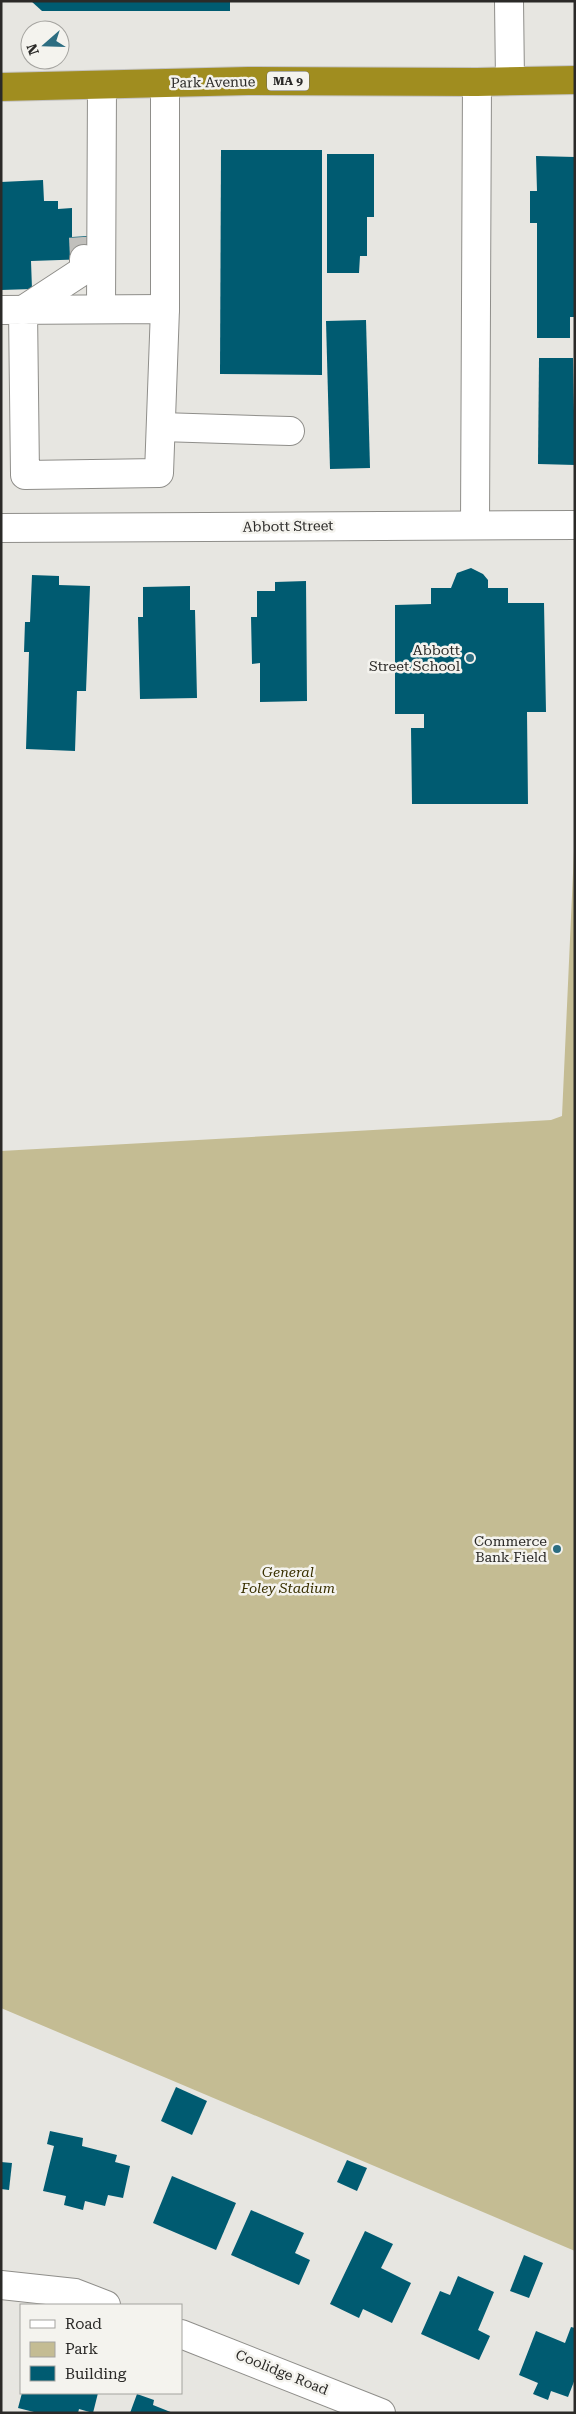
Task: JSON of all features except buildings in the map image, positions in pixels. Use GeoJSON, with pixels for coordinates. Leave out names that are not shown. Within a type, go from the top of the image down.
{"type":"FeatureCollection","features":[{"type":"Feature","properties":{"kind":"highway","name":"Park Avenue"},"geometry":{"type":"LineString","coordinates":[[1,87],[273,81],[477,82],[575,80]]}},
{"type":"Feature","properties":{"kind":"street"},"geometry":{"type":"LineString","coordinates":[[509,4],[510,81]]}},
{"type":"Feature","properties":{"kind":"street"},"geometry":{"type":"LineString","coordinates":[[475,525],[477,82]]}},
{"type":"Feature","properties":{"kind":"street"},"geometry":{"type":"LineString","coordinates":[[12,310],[25,475],[159,473],[165,309],[165,83]]}},
{"type":"Feature","properties":{"kind":"street"},"geometry":{"type":"LineString","coordinates":[[101,310],[102,85]]}},
{"type":"Feature","properties":{"kind":"street"},"geometry":{"type":"LineString","coordinates":[[12,310],[84,270],[84,248],[102,171]]}},
{"type":"Feature","properties":{"kind":"street"},"geometry":{"type":"LineString","coordinates":[[12,310],[165,309]]}},
{"type":"Feature","properties":{"kind":"street"},"geometry":{"type":"LineString","coordinates":[[161,427],[290,431]]}},
{"type":"Feature","properties":{"kind":"street","name":"Abbott Street"},"geometry":{"type":"LineString","coordinates":[[1,528],[575,525]]}},
{"type":"Feature","properties":{"kind":"street"},"geometry":{"type":"LineString","coordinates":[[1,2285],[75,2293],[103,2304]]}},
{"type":"Feature","properties":{"kind":"street","name":"Coolidge Road"},"geometry":{"type":"LineString","coordinates":[[182,2334],[382,2413]]}},
{"type":"Feature","properties":{"kind":"green space","name":"General Foley Stadium"},"geometry":{"type":"Polygon","coordinates":[[[575,829],[575,2251],[1,2008],[1,1151],[551,1120],[562,1116],[575,829]]]}},
{"type":"Feature","properties":{"kind":"tunnel"},"geometry":{"type":"LineString","coordinates":[[83,237],[84,259]]}},
{"type":"Feature","properties":{"kind":"place","name":"Abbott Street School"},"geometry":{"type":"Point","coordinates":[470,658]}},
{"type":"Feature","properties":{"kind":"place","name":"Commerce Bank Field"},"geometry":{"type":"Point","coordinates":[557,1549]}}]}
